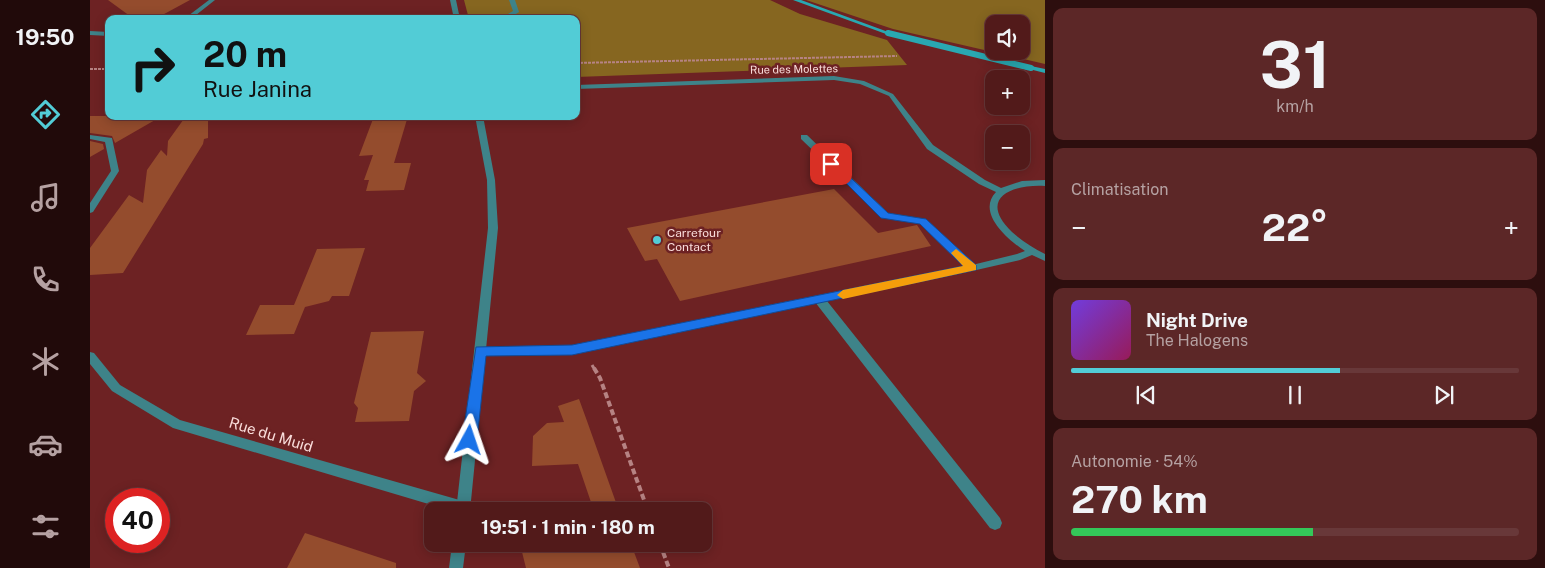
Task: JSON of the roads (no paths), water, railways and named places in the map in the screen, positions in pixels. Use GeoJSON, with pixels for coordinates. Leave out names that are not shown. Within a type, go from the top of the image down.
{"type":"FeatureCollection","features":[{"type":"Feature","properties":{"kind":"main road"},"geometry":{"type":"LineString","coordinates":[[796,0],[888,32],[1045,71]]}},
{"type":"Feature","properties":{"kind":"street"},"geometry":{"type":"LineString","coordinates":[[192,15],[212,0]]}},
{"type":"Feature","properties":{"kind":"street"},"geometry":{"type":"LineString","coordinates":[[453,0],[457,15]]}},
{"type":"Feature","properties":{"kind":"street"},"geometry":{"type":"LineString","coordinates":[[510,15],[516,12],[512,0]]}},
{"type":"Feature","properties":{"kind":"street"},"geometry":{"type":"LineString","coordinates":[[90,33],[105,34]]}},
{"type":"Feature","properties":{"kind":"street","name":"Rue des Molettes"},"geometry":{"type":"LineString","coordinates":[[580,87],[834,78],[862,82],[891,95],[930,147],[982,182],[1000,191]]}},
{"type":"Feature","properties":{"kind":"street"},"geometry":{"type":"LineString","coordinates":[[464,502],[493,228],[491,180],[480,120]]}},
{"type":"Feature","properties":{"kind":"street"},"geometry":{"type":"LineString","coordinates":[[90,137],[109,140],[115,170],[90,210]]}},
{"type":"Feature","properties":{"kind":"street"},"geometry":{"type":"LineString","coordinates":[[804,138],[885,216],[923,222],[972,268]]}},
{"type":"Feature","properties":{"kind":"street"},"geometry":{"type":"LineString","coordinates":[[1045,183],[1023,183],[1000,191],[994,198],[993,207],[996,218],[1016,240],[1032,252],[1045,258]]}},
{"type":"Feature","properties":{"kind":"street"},"geometry":{"type":"LineString","coordinates":[[480,351],[572,350],[972,268],[1020,257],[1032,252]]}},
{"type":"Feature","properties":{"kind":"street"},"geometry":{"type":"LineString","coordinates":[[819,300],[995,522]]}},
{"type":"Feature","properties":{"kind":"street","name":"Rue du Muid"},"geometry":{"type":"LineString","coordinates":[[90,356],[116,388],[177,424],[436,502]]}},
{"type":"Feature","properties":{"kind":"street"},"geometry":{"type":"LineString","coordinates":[[456,568],[458,552]]}},
{"type":"Feature","properties":{"kind":"place","name":"Carrefour Contact"},"geometry":{"type":"Point","coordinates":[657,240]}}]}
